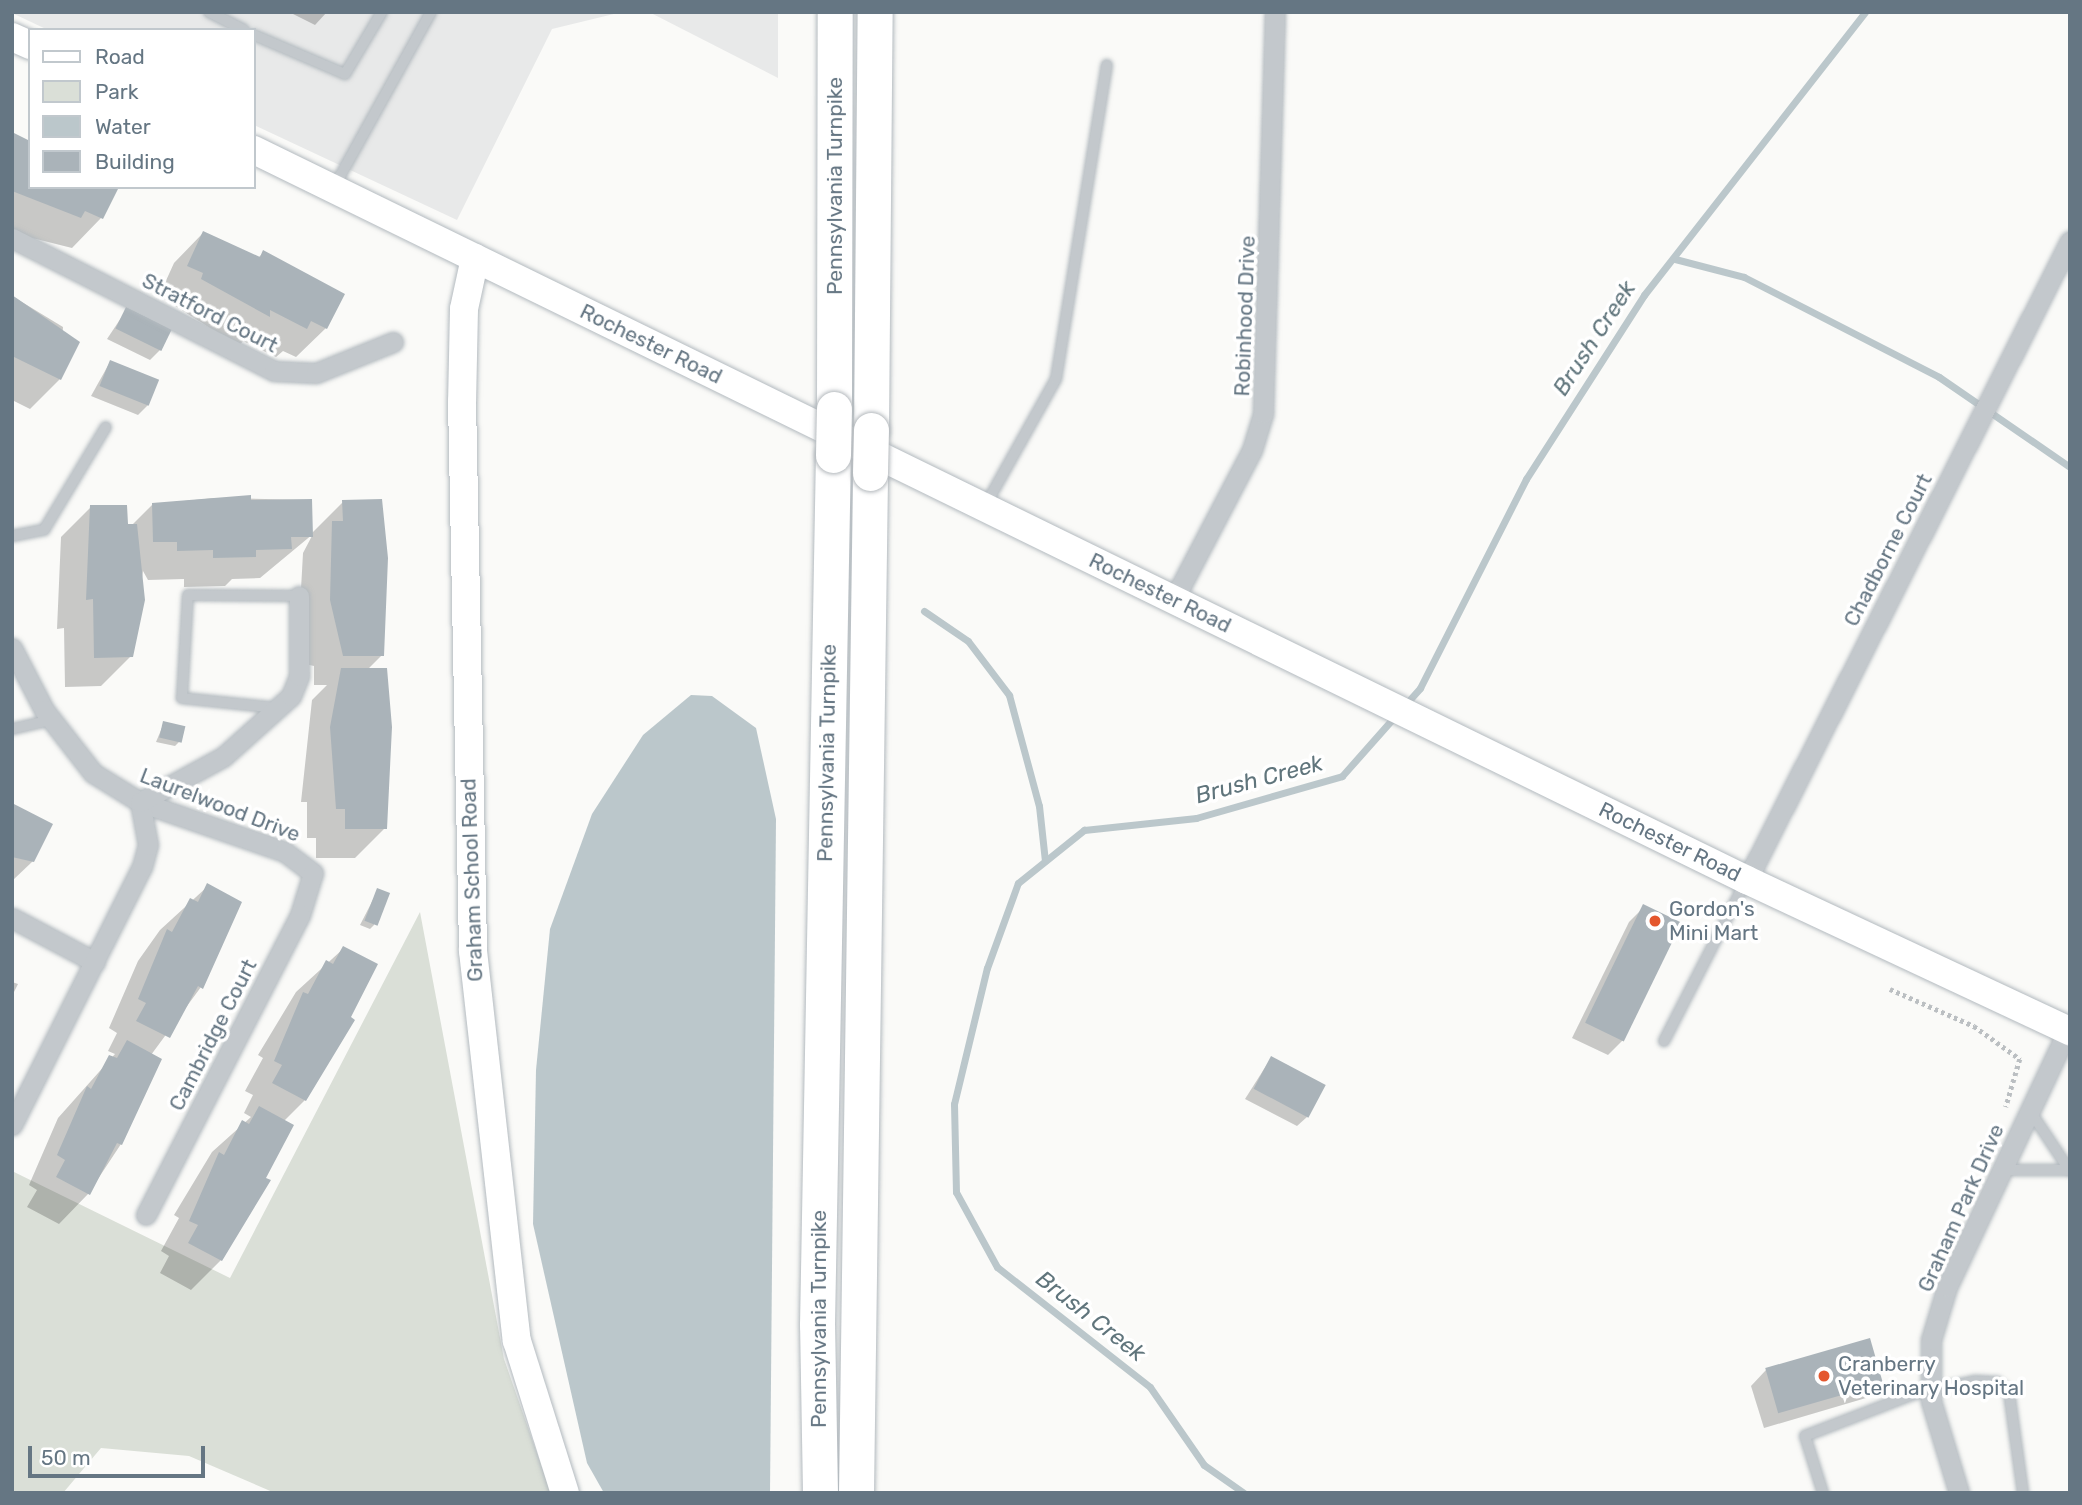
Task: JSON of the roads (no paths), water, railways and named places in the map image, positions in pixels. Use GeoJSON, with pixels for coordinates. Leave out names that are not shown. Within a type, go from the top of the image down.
{"type":"FeatureCollection","features":[{"type":"Feature","properties":{"kind":"highway","name":"Pennsylvania Turnpike"},"geometry":{"type":"LineString","coordinates":[[820,1493],[817,1325],[834,409],[835,12]]}},
{"type":"Feature","properties":{"kind":"highway","name":"Pennsylvania Turnpike"},"geometry":{"type":"LineString","coordinates":[[856,1493],[875,12]]}},
{"type":"Feature","properties":{"kind":"street","name":"Robinhood Drive"},"geometry":{"type":"LineString","coordinates":[[1173,601],[1252,450],[1263,413],[1275,12]]}},
{"type":"Feature","properties":{"kind":"street"},"geometry":{"type":"LineString","coordinates":[[12,37],[28,44]]}},
{"type":"Feature","properties":{"kind":"street","name":"Rochester Road"},"geometry":{"type":"LineString","coordinates":[[256,151],[1173,601],[1428,721],[1747,880],[2069,1029]]}},
{"type":"Feature","properties":{"kind":"street","name":"Stratford Court"},"geometry":{"type":"LineString","coordinates":[[12,238],[274,371],[316,373],[393,342]]}},
{"type":"Feature","properties":{"kind":"street","name":"Chadborne Court"},"geometry":{"type":"LineString","coordinates":[[1747,880],[2070,241]]}},
{"type":"Feature","properties":{"kind":"street","name":"Graham School Road"},"geometry":{"type":"LineString","coordinates":[[475,258],[464,309],[462,401],[474,975],[517,1341],[565,1493]]}},
{"type":"Feature","properties":{"kind":"street"},"geometry":{"type":"LineString","coordinates":[[12,1125],[142,867],[148,845],[139,802],[223,757],[281,709],[299,676],[299,596]]}},
{"type":"Feature","properties":{"kind":"street","name":"Laurelwood Drive"},"geometry":{"type":"LineString","coordinates":[[12,648],[51,720],[93,773],[139,802],[285,852],[313,873]]}},
{"type":"Feature","properties":{"kind":"street","name":"Cambridge Court"},"geometry":{"type":"LineString","coordinates":[[146,1215],[301,913],[313,873]]}},
{"type":"Feature","properties":{"kind":"street"},"geometry":{"type":"LineString","coordinates":[[12,918],[95,962]]}},
{"type":"Feature","properties":{"kind":"street","name":"Graham Park Drive"},"geometry":{"type":"LineString","coordinates":[[1959,1493],[1942,1449],[1930,1391],[1931,1340],[1947,1287],[2069,1029]]}},
{"type":"Feature","properties":{"kind":"lane"},"geometry":{"type":"LineString","coordinates":[[209,12],[240,28]]}},
{"type":"Feature","properties":{"kind":"lane"},"geometry":{"type":"LineString","coordinates":[[256,36],[345,74],[382,12]]}},
{"type":"Feature","properties":{"kind":"lane"},"geometry":{"type":"LineString","coordinates":[[334,188],[431,12]]}},
{"type":"Feature","properties":{"kind":"lane"},"geometry":{"type":"LineString","coordinates":[[984,506],[1056,379],[1107,65]]}},
{"type":"Feature","properties":{"kind":"lane"},"geometry":{"type":"LineString","coordinates":[[12,536],[44,530],[106,426]]}},
{"type":"Feature","properties":{"kind":"lane"},"geometry":{"type":"LineString","coordinates":[[281,709],[182,698],[188,595],[299,596]]}},
{"type":"Feature","properties":{"kind":"lane"},"geometry":{"type":"LineString","coordinates":[[12,729],[51,720]]}},
{"type":"Feature","properties":{"kind":"lane"},"geometry":{"type":"LineString","coordinates":[[1664,1041],[1747,880]]}},
{"type":"Feature","properties":{"kind":"lane"},"geometry":{"type":"LineString","coordinates":[[2030,1110],[2069,1171]]}},
{"type":"Feature","properties":{"kind":"lane"},"geometry":{"type":"LineString","coordinates":[[2001,1170],[2069,1171]]}},
{"type":"Feature","properties":{"kind":"lane"},"geometry":{"type":"LineString","coordinates":[[1823,1493],[1805,1436],[1930,1391],[1975,1381],[1997,1382],[2009,1391],[2023,1493]]}},
{"type":"Feature","properties":{"kind":"water"},"geometry":{"type":"Polygon","coordinates":[[[691,695],[712,696],[756,728],[776,819],[770,1493],[604,1493],[587,1463],[533,1224],[536,1070],[550,929],[592,814],[643,735],[691,695]]]}},
{"type":"Feature","properties":{"kind":"waterway","name":"Brush Creek"},"geometry":{"type":"LineString","coordinates":[[1404,706],[1420,688],[1526,479],[1644,295],[1865,12]]}},
{"type":"Feature","properties":{"kind":"waterway"},"geometry":{"type":"LineString","coordinates":[[1675,259],[1744,277],[1939,377],[2070,467]]}},
{"type":"Feature","properties":{"kind":"waterway"},"geometry":{"type":"LineString","coordinates":[[924,611],[968,641],[1009,695],[1039,806],[1045,861]]}},
{"type":"Feature","properties":{"kind":"waterway","name":"Brush Creek"},"geometry":{"type":"LineString","coordinates":[[1244,1493],[1204,1465],[1150,1387],[997,1267],[956,1192],[954,1104],[987,968],[1018,883],[1084,830],[1196,818],[1342,776],[1396,715]]}},
{"type":"Feature","properties":{"kind":"place","name":"Gordon's Mini Mart"},"geometry":{"type":"Point","coordinates":[1655,921]}},
{"type":"Feature","properties":{"kind":"place","name":"Cranberry Veterinary Hospital"},"geometry":{"type":"Point","coordinates":[1824,1376]}}]}
